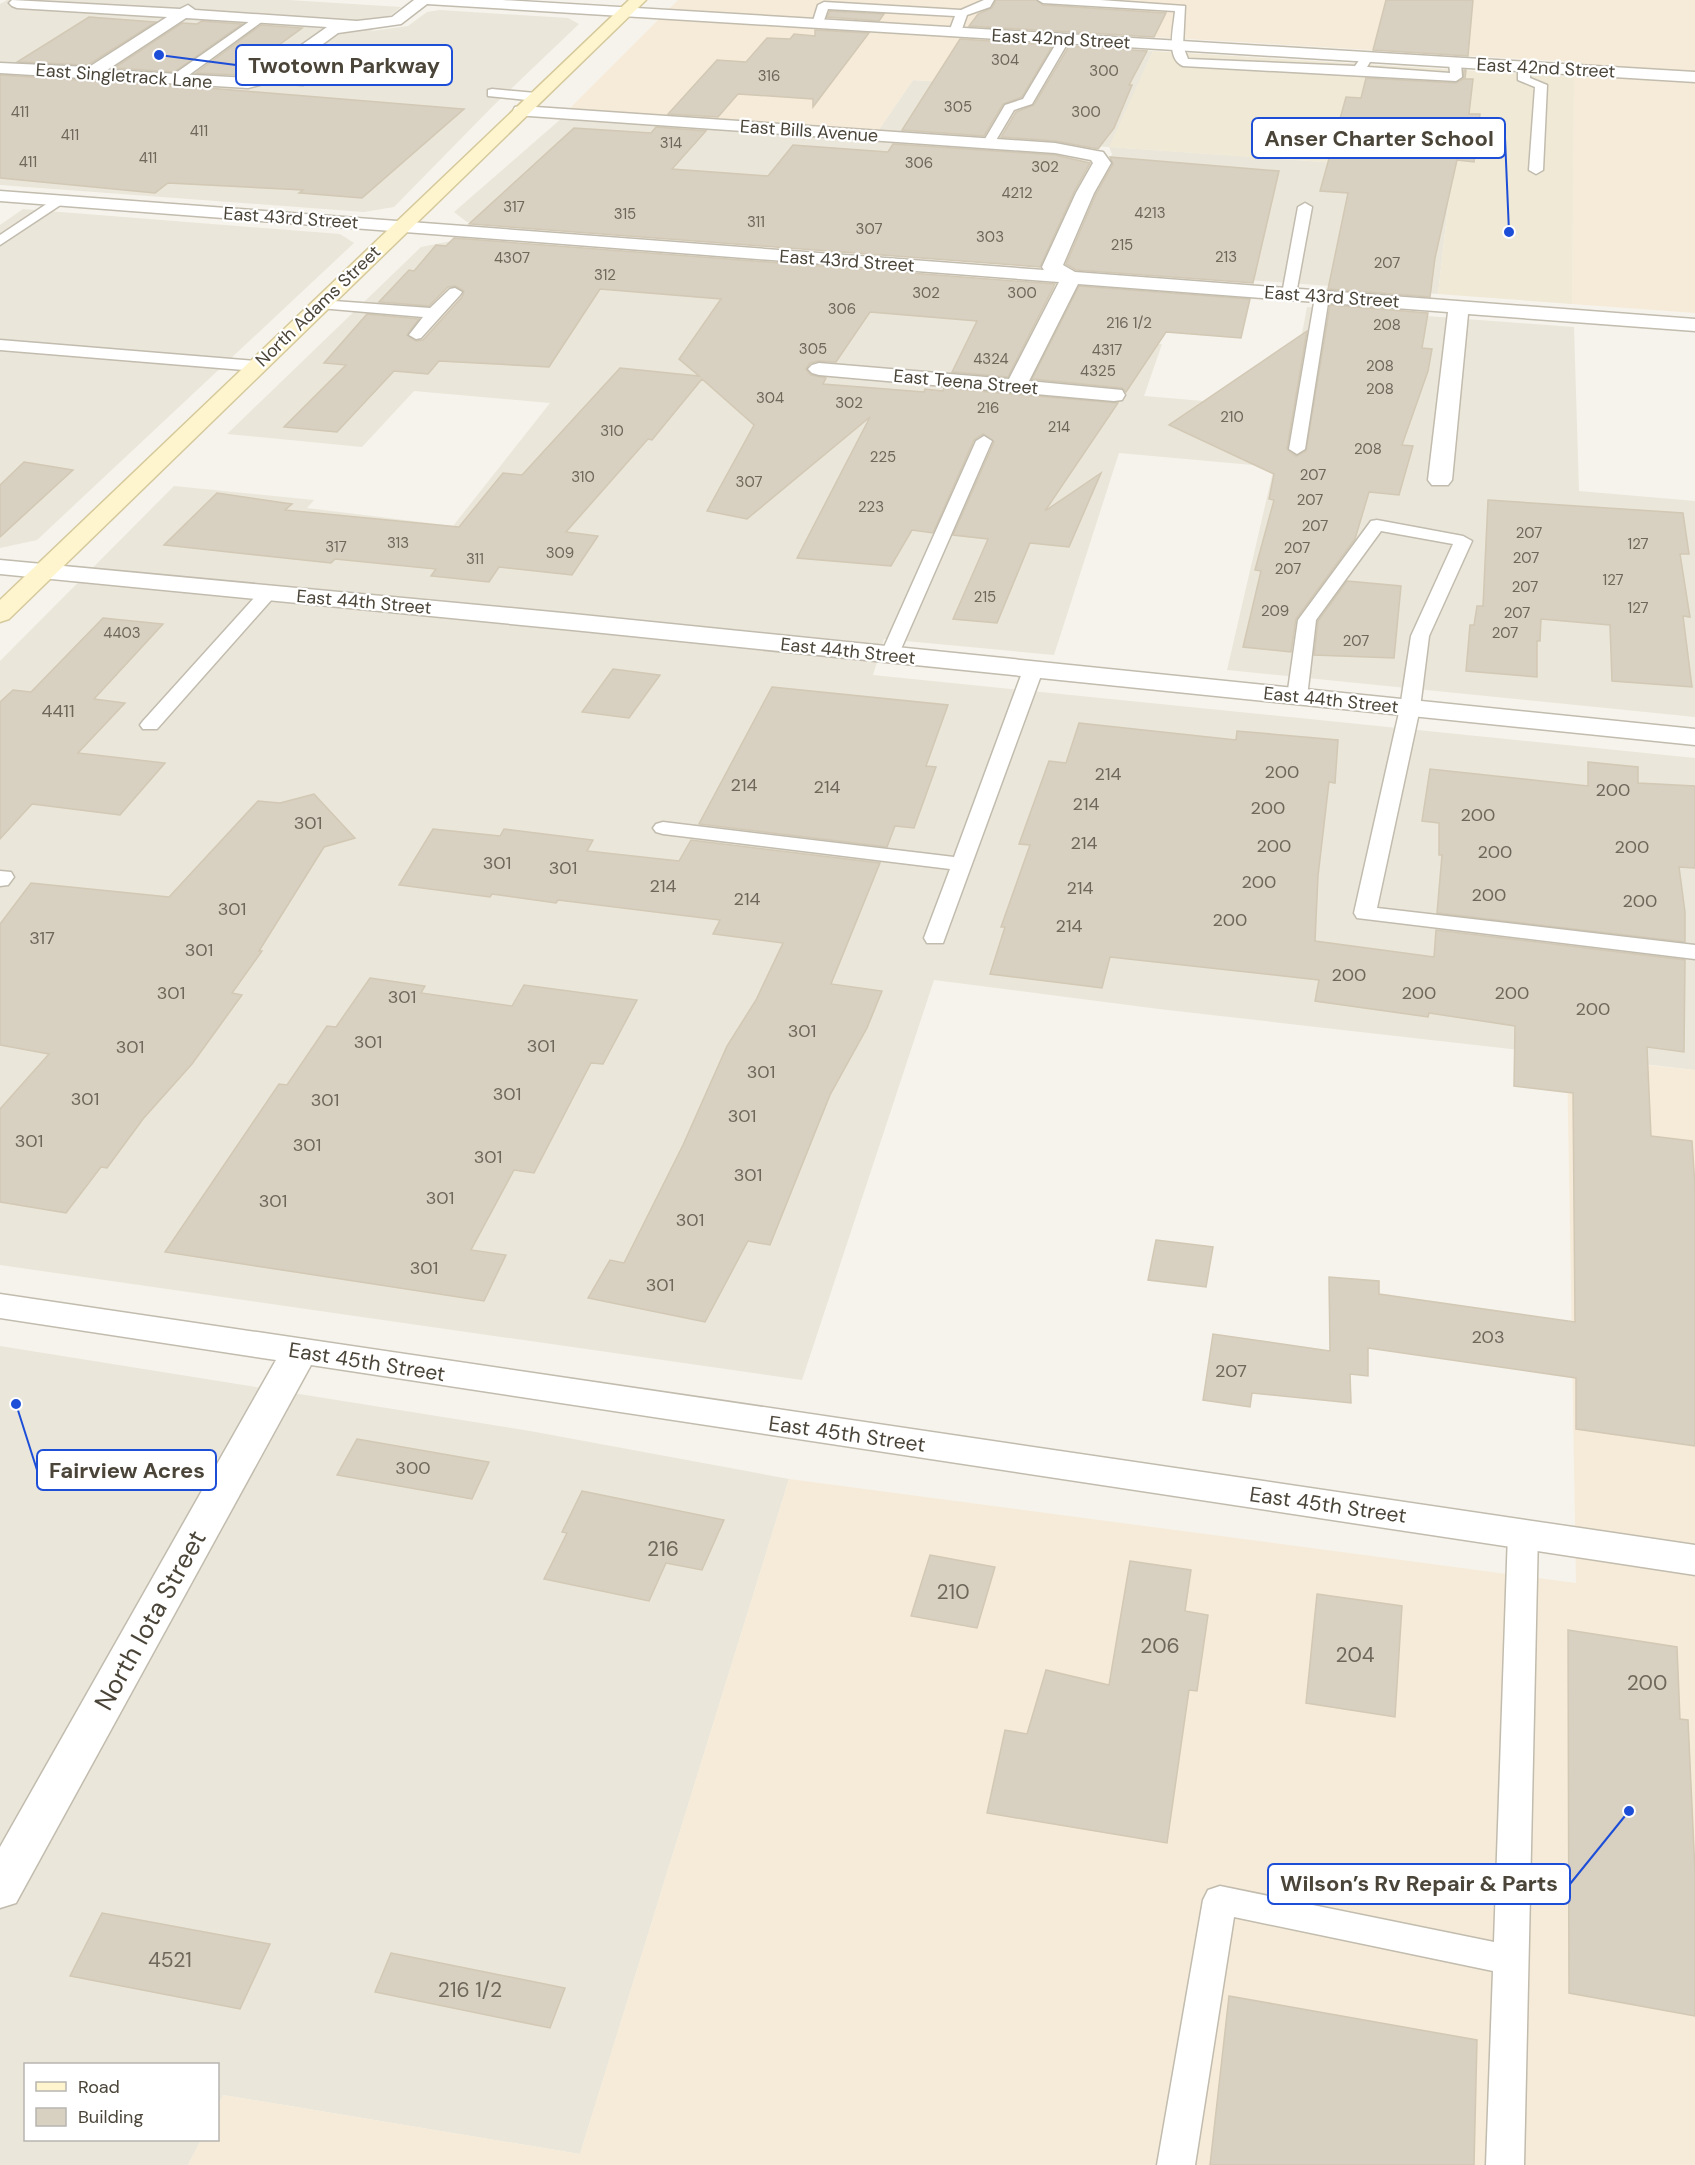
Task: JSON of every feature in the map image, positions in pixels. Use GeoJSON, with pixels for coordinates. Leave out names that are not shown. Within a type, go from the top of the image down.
{"type":"FeatureCollection","features":[{"type":"Feature","properties":{"kind":"street"},"geometry":{"type":"LineString","coordinates":[[94,71],[203,0]]}},
{"type":"Feature","properties":{"kind":"street"},"geometry":{"type":"LineString","coordinates":[[265,79],[334,29],[396,21],[425,0]]}},
{"type":"Feature","properties":{"kind":"street","name":"East 42nd Street"},"geometry":{"type":"LineString","coordinates":[[425,0],[1177,46],[1363,64],[1455,62],[1695,77]]}},
{"type":"Feature","properties":{"kind":"street","name":"North Adams Street"},"geometry":{"type":"LineString","coordinates":[[0,614],[638,0]]}},
{"type":"Feature","properties":{"kind":"street"},"geometry":{"type":"LineString","coordinates":[[16,3],[371,25]]}},
{"type":"Feature","properties":{"kind":"street","name":"East Singletrack Lane"},"geometry":{"type":"LineString","coordinates":[[0,68],[61,72],[94,71],[114,76],[174,80],[248,83],[265,79]]}},
{"type":"Feature","properties":{"kind":"street","name":"East Bills Avenue"},"geometry":{"type":"LineString","coordinates":[[521,111],[1055,148],[1097,156],[1102,163],[1084,193],[1052,267],[1071,278]]}},
{"type":"Feature","properties":{"kind":"street","name":"East 43rd Street"},"geometry":{"type":"LineString","coordinates":[[2,198],[1695,325]]}},
{"type":"Feature","properties":{"kind":"street"},"geometry":{"type":"LineString","coordinates":[[1016,386],[1071,278]]}},
{"type":"Feature","properties":{"kind":"street"},"geometry":{"type":"LineString","coordinates":[[1440,480],[1459,307]]}},
{"type":"Feature","properties":{"kind":"street","name":"East Teena Street"},"geometry":{"type":"LineString","coordinates":[[819,369],[1114,395]]}},
{"type":"Feature","properties":{"kind":"street","name":"East 44th Street"},"geometry":{"type":"LineString","coordinates":[[0,567],[1695,737]]}},
{"type":"Feature","properties":{"kind":"street","name":"East 45th Street"},"geometry":{"type":"LineString","coordinates":[[0,1306],[1695,1560]]}},
{"type":"Feature","properties":{"kind":"street","name":"North Iota Street"},"geometry":{"type":"LineString","coordinates":[[0,1889],[300,1351]]}},
{"type":"Feature","properties":{"kind":"lane"},"geometry":{"type":"LineString","coordinates":[[818,24],[825,2],[962,14],[986,5],[989,0]]}},
{"type":"Feature","properties":{"kind":"lane"},"geometry":{"type":"LineString","coordinates":[[1043,0],[1181,8],[1177,46]]}},
{"type":"Feature","properties":{"kind":"lane"},"geometry":{"type":"LineString","coordinates":[[955,32],[962,14]]}},
{"type":"Feature","properties":{"kind":"lane"},"geometry":{"type":"LineString","coordinates":[[174,80],[261,18]]}},
{"type":"Feature","properties":{"kind":"lane"},"geometry":{"type":"LineString","coordinates":[[988,144],[1009,108],[1028,101],[1064,39]]}},
{"type":"Feature","properties":{"kind":"lane"},"geometry":{"type":"LineString","coordinates":[[1524,66],[1524,80],[1541,86],[1536,170]]}},
{"type":"Feature","properties":{"kind":"lane"},"geometry":{"type":"LineString","coordinates":[[265,79],[303,81]]}},
{"type":"Feature","properties":{"kind":"lane"},"geometry":{"type":"LineString","coordinates":[[492,93],[536,97]]}},
{"type":"Feature","properties":{"kind":"lane"},"geometry":{"type":"LineString","coordinates":[[0,241],[57,201]]}},
{"type":"Feature","properties":{"kind":"lane"},"geometry":{"type":"LineString","coordinates":[[1288,294],[1305,207]]}},
{"type":"Feature","properties":{"kind":"lane"},"geometry":{"type":"LineString","coordinates":[[416,335],[455,291]]}},
{"type":"Feature","properties":{"kind":"lane"},"geometry":{"type":"LineString","coordinates":[[1297,449],[1322,297]]}},
{"type":"Feature","properties":{"kind":"lane"},"geometry":{"type":"LineString","coordinates":[[320,304],[434,313]]}},
{"type":"Feature","properties":{"kind":"lane"},"geometry":{"type":"LineString","coordinates":[[0,345],[256,366]]}},
{"type":"Feature","properties":{"kind":"lane"},"geometry":{"type":"LineString","coordinates":[[889,656],[984,441]]}},
{"type":"Feature","properties":{"kind":"lane"},"geometry":{"type":"LineString","coordinates":[[1297,697],[1307,620],[1377,525],[1463,542],[1420,636],[1410,708],[1365,913],[1695,952]]}},
{"type":"Feature","properties":{"kind":"lane"},"geometry":{"type":"LineString","coordinates":[[150,725],[268,593]]}},
{"type":"Feature","properties":{"kind":"lane"},"geometry":{"type":"LineString","coordinates":[[935,938],[1033,670]]}},
{"type":"Feature","properties":{"kind":"lane"},"geometry":{"type":"LineString","coordinates":[[663,828],[962,864]]}},
{"type":"Feature","properties":{"kind":"lane"},"geometry":{"type":"LineString","coordinates":[[1504,2165],[1523,1533]]}},
{"type":"Feature","properties":{"kind":"lane"},"geometry":{"type":"LineString","coordinates":[[1176,2165],[1220,1900],[1510,1960]]}},
{"type":"Feature","properties":{"kind":"shaded area"},"geometry":{"type":"Polygon","coordinates":[[[7,0],[288,0],[401,7],[371,31],[408,26],[427,12],[440,10],[568,18],[579,24],[493,106],[394,207],[364,212],[0,185],[0,4],[7,0]]]}},
{"type":"Feature","properties":{"kind":"shaded area"},"geometry":{"type":"Polygon","coordinates":[[[678,0],[1695,0],[1695,313],[1572,304],[1574,62],[1054,31],[1022,87],[913,80],[878,131],[568,110],[678,0]]]}},
{"type":"Feature","properties":{"kind":"shaded area"},"geometry":{"type":"Polygon","coordinates":[[[1047,45],[1153,51],[1110,147],[1452,171],[1438,294],[467,222],[454,212],[562,118],[1057,152],[1093,162],[1069,214],[1084,216],[1112,154],[1109,147],[878,131],[913,80],[1022,87],[1047,45]]]}},
{"type":"Feature","properties":{"kind":"shaded area"},"geometry":{"type":"Polygon","coordinates":[[[1153,51],[1574,77],[1572,304],[1438,294],[1452,171],[1109,147],[1153,51]]]}},
{"type":"Feature","properties":{"kind":"shaded area"},"geometry":{"type":"Polygon","coordinates":[[[23,209],[340,234],[354,243],[37,540],[0,548],[0,225],[23,209]]]}},
{"type":"Feature","properties":{"kind":"shaded area"},"geometry":{"type":"Polygon","coordinates":[[[451,241],[1081,289],[1060,335],[1162,344],[1144,396],[1288,408],[1307,307],[1574,327],[1579,491],[1695,501],[1695,717],[1227,670],[1274,467],[1119,453],[1054,655],[884,639],[873,675],[1695,758],[1695,1070],[1159,1009],[934,980],[802,1380],[0,1265],[0,661],[174,486],[314,500],[307,508],[453,526],[550,403],[414,391],[362,447],[227,434],[421,247],[451,241]]]}},
{"type":"Feature","properties":{"kind":"shaded area"},"geometry":{"type":"Polygon","coordinates":[[[1567,1057],[1695,1070],[1695,2165],[188,2165],[200,2141],[219,2141],[219,2104],[223,2095],[580,2154],[789,1479],[1576,1583],[1567,1057]]]}},
{"type":"Feature","properties":{"kind":"shaded area"},"geometry":{"type":"Polygon","coordinates":[[[0,1346],[530,1431],[789,1479],[580,2154],[223,2095],[219,2104],[219,2063],[24,2063],[24,2141],[200,2141],[188,2165],[0,2165],[0,1346]]]}},
{"type":"Feature","properties":{"kind":"building"},"geometry":{"type":"Polygon","coordinates":[[[996,0],[1036,0],[1043,5],[1166,13],[1154,37],[969,26],[978,14],[992,8],[996,0]]]}},
{"type":"Feature","properties":{"kind":"building"},"geometry":{"type":"Polygon","coordinates":[[[1386,0],[1473,0],[1468,56],[1373,50],[1386,0]]]}},
{"type":"Feature","properties":{"kind":"building"},"geometry":{"type":"Polygon","coordinates":[[[830,11],[884,14],[879,21],[827,17],[830,11]]]}},
{"type":"Feature","properties":{"kind":"building"},"geometry":{"type":"Polygon","coordinates":[[[89,17],[156,22],[88,65],[17,62],[89,17]]]}},
{"type":"Feature","properties":{"kind":"building"},"geometry":{"type":"Polygon","coordinates":[[[202,21],[242,24],[174,72],[114,68],[182,23],[197,24],[202,21]]]}},
{"type":"Feature","properties":{"kind":"building"},"geometry":{"type":"Polygon","coordinates":[[[261,25],[302,28],[238,75],[196,73],[261,25]]]}},
{"type":"Feature","properties":{"kind":"building"},"geometry":{"type":"Polygon","coordinates":[[[815,30],[869,33],[813,107],[813,99],[738,94],[718,117],[668,114],[717,60],[746,62],[767,38],[790,39],[794,34],[815,36],[815,30]]]}},
{"type":"Feature","properties":{"kind":"building"},"geometry":{"type":"Polygon","coordinates":[[[960,39],[1053,45],[1022,97],[1003,104],[984,136],[902,130],[960,39]]]}},
{"type":"Feature","properties":{"kind":"building"},"geometry":{"type":"Polygon","coordinates":[[[1069,46],[1147,51],[1129,85],[1132,85],[1114,128],[1098,149],[1055,141],[1001,137],[1016,112],[1034,105],[1069,46]]]}},
{"type":"Feature","properties":{"kind":"building"},"geometry":{"type":"Polygon","coordinates":[[[1464,70],[1466,70],[1465,79],[1473,79],[1469,114],[1480,114],[1474,162],[1457,160],[1435,258],[1430,297],[1328,289],[1348,193],[1320,191],[1346,97],[1361,98],[1366,78],[1456,83],[1463,79],[1464,70]]]}},
{"type":"Feature","properties":{"kind":"building"},"geometry":{"type":"Polygon","coordinates":[[[0,75],[220,89],[464,109],[362,198],[299,193],[303,190],[168,183],[155,193],[0,178],[0,75]]]}},
{"type":"Feature","properties":{"kind":"building"},"geometry":{"type":"Polygon","coordinates":[[[656,127],[706,131],[672,169],[768,176],[793,145],[888,152],[893,144],[1055,155],[1090,163],[1074,192],[1040,267],[469,224],[574,128],[651,133],[656,127]]]}},
{"type":"Feature","properties":{"kind":"building"},"geometry":{"type":"Polygon","coordinates":[[[1110,157],[1279,171],[1253,283],[1076,270],[1066,264],[1096,194],[1113,164],[1110,157]]]}},
{"type":"Feature","properties":{"kind":"building"},"geometry":{"type":"Polygon","coordinates":[[[454,238],[1055,284],[1008,377],[952,372],[977,321],[870,312],[836,362],[818,361],[810,363],[806,369],[811,375],[826,378],[823,384],[924,392],[925,389],[943,391],[944,388],[1118,403],[1045,511],[1101,473],[1069,547],[1030,543],[997,623],[953,619],[988,539],[953,535],[994,442],[983,434],[974,440],[933,533],[912,530],[891,566],[797,558],[870,417],[747,519],[707,511],[754,425],[702,379],[652,440],[648,439],[566,532],[598,536],[572,575],[499,567],[489,582],[431,576],[436,569],[335,559],[331,563],[164,545],[217,493],[292,504],[285,510],[459,527],[503,473],[522,475],[620,368],[699,376],[679,359],[721,299],[600,289],[549,367],[439,361],[428,374],[394,371],[337,432],[284,427],[346,365],[324,363],[367,314],[419,319],[407,335],[416,341],[423,340],[462,297],[464,291],[455,286],[448,287],[429,306],[379,302],[409,270],[414,271],[436,245],[446,246],[454,238]]]}},
{"type":"Feature","properties":{"kind":"building"},"geometry":{"type":"Polygon","coordinates":[[[1079,286],[1250,299],[1241,338],[1166,332],[1126,392],[1122,388],[1032,379],[1079,286]]]}},
{"type":"Feature","properties":{"kind":"building"},"geometry":{"type":"Polygon","coordinates":[[[1330,305],[1428,313],[1422,348],[1432,349],[1428,371],[1402,445],[1413,446],[1399,495],[1369,492],[1355,539],[1296,619],[1291,652],[1243,647],[1261,571],[1255,570],[1274,500],[1269,499],[1274,474],[1169,425],[1307,331],[1287,449],[1296,456],[1306,451],[1330,305]]]}},
{"type":"Feature","properties":{"kind":"building"},"geometry":{"type":"Polygon","coordinates":[[[24,462],[73,470],[0,537],[0,485],[24,462]]]}},
{"type":"Feature","properties":{"kind":"building"},"geometry":{"type":"Polygon","coordinates":[[[1488,500],[1683,513],[1689,554],[1680,554],[1690,617],[1683,616],[1692,687],[1612,681],[1610,625],[1541,619],[1540,641],[1537,641],[1537,677],[1466,671],[1470,625],[1474,625],[1477,606],[1483,606],[1488,500]]]}},
{"type":"Feature","properties":{"kind":"building"},"geometry":{"type":"Polygon","coordinates":[[[1347,581],[1401,586],[1394,658],[1314,655],[1318,621],[1347,581]]]}},
{"type":"Feature","properties":{"kind":"building"},"geometry":{"type":"Polygon","coordinates":[[[103,618],[163,624],[94,699],[125,703],[78,753],[165,763],[120,815],[32,804],[0,839],[0,702],[13,690],[31,692],[103,618]]]}},
{"type":"Feature","properties":{"kind":"building"},"geometry":{"type":"Polygon","coordinates":[[[613,669],[660,675],[629,718],[582,712],[613,669]]]}},
{"type":"Feature","properties":{"kind":"building"},"geometry":{"type":"Polygon","coordinates":[[[772,687],[948,705],[926,766],[936,767],[914,828],[895,826],[887,847],[699,824],[772,687]]]}},
{"type":"Feature","properties":{"kind":"building"},"geometry":{"type":"Polygon","coordinates":[[[1079,723],[1236,740],[1237,731],[1338,740],[1335,783],[1329,782],[1318,876],[1315,941],[1434,957],[1436,930],[1685,960],[1684,1052],[1647,1047],[1651,1136],[1692,1141],[1695,1186],[1695,1446],[1576,1429],[1576,1378],[1368,1348],[1368,1376],[1350,1374],[1351,1403],[1252,1393],[1250,1407],[1203,1400],[1213,1334],[1330,1351],[1329,1277],[1379,1281],[1379,1294],[1575,1322],[1573,1093],[1514,1086],[1515,1026],[1429,1013],[1428,1017],[1315,1001],[1319,980],[1110,957],[1102,988],[990,974],[1005,927],[1001,927],[1030,845],[1019,844],[1049,761],[1066,763],[1079,723]]]}},
{"type":"Feature","properties":{"kind":"building"},"geometry":{"type":"Polygon","coordinates":[[[1588,762],[1638,767],[1638,783],[1695,786],[1695,868],[1679,867],[1685,912],[1685,942],[1437,913],[1442,855],[1439,855],[1439,823],[1422,821],[1430,769],[1588,786],[1588,762]]]}},
{"type":"Feature","properties":{"kind":"building"},"geometry":{"type":"Polygon","coordinates":[[[314,794],[355,838],[324,847],[259,951],[262,951],[232,993],[242,995],[192,1064],[143,1119],[107,1168],[101,1167],[66,1213],[0,1202],[0,1109],[49,1054],[0,1045],[0,924],[31,883],[169,897],[258,801],[280,803],[314,794]]]}},
{"type":"Feature","properties":{"kind":"building"},"geometry":{"type":"Polygon","coordinates":[[[433,829],[500,836],[504,829],[593,840],[587,851],[679,861],[691,840],[880,863],[831,984],[882,991],[867,1028],[830,1095],[770,1245],[748,1241],[705,1322],[588,1298],[610,1260],[624,1263],[683,1145],[727,1046],[756,1000],[783,943],[713,934],[720,920],[558,900],[556,903],[492,894],[490,897],[399,885],[433,829]]]}},
{"type":"Feature","properties":{"kind":"building"},"geometry":{"type":"Polygon","coordinates":[[[370,978],[425,986],[421,993],[512,1006],[524,985],[637,1000],[603,1064],[591,1063],[534,1173],[514,1170],[471,1250],[506,1255],[484,1301],[165,1252],[279,1084],[287,1085],[327,1026],[336,1027],[370,978]]]}},
{"type":"Feature","properties":{"kind":"building"},"geometry":{"type":"Polygon","coordinates":[[[1156,1240],[1213,1247],[1206,1287],[1148,1280],[1156,1240]]]}},
{"type":"Feature","properties":{"kind":"building"},"geometry":{"type":"Polygon","coordinates":[[[357,1439],[489,1462],[472,1499],[337,1475],[357,1439]]]}},
{"type":"Feature","properties":{"kind":"building"},"geometry":{"type":"Polygon","coordinates":[[[582,1491],[724,1520],[702,1570],[666,1563],[649,1601],[544,1579],[567,1533],[562,1532],[582,1491]]]}},
{"type":"Feature","properties":{"kind":"building"},"geometry":{"type":"Polygon","coordinates":[[[930,1555],[995,1567],[977,1628],[911,1616],[930,1555]]]}},
{"type":"Feature","properties":{"kind":"building"},"geometry":{"type":"Polygon","coordinates":[[[1130,1561],[1191,1570],[1185,1611],[1208,1615],[1197,1691],[1189,1690],[1167,1843],[987,1813],[1005,1730],[1027,1734],[1046,1670],[1109,1685],[1130,1561]]]}},
{"type":"Feature","properties":{"kind":"building"},"geometry":{"type":"Polygon","coordinates":[[[1317,1594],[1402,1606],[1395,1717],[1306,1703],[1317,1594]]]}},
{"type":"Feature","properties":{"kind":"building"},"geometry":{"type":"Polygon","coordinates":[[[1568,1630],[1677,1647],[1680,1719],[1688,1720],[1695,1872],[1695,2016],[1569,1993],[1568,1630]]]}},
{"type":"Feature","properties":{"kind":"building"},"geometry":{"type":"Polygon","coordinates":[[[102,1913],[270,1944],[240,2009],[70,1976],[102,1913]]]}},
{"type":"Feature","properties":{"kind":"building"},"geometry":{"type":"Polygon","coordinates":[[[391,1953],[565,1988],[550,2028],[375,1992],[391,1953]]]}},
{"type":"Feature","properties":{"kind":"building"},"geometry":{"type":"Polygon","coordinates":[[[1229,1996],[1477,2040],[1474,2165],[1210,2165],[1229,1996]]]}},
{"type":"Feature","properties":{"kind":"place","name":"Twotown Parkway"},"geometry":{"type":"Point","coordinates":[159,55]}},
{"type":"Feature","properties":{"kind":"place","name":"Anser Charter School"},"geometry":{"type":"Point","coordinates":[1509,232]}},
{"type":"Feature","properties":{"kind":"place","name":"Fairview Acres"},"geometry":{"type":"Point","coordinates":[16,1404]}},
{"type":"Feature","properties":{"kind":"place","name":"Wilson’s Rv Repair & Parts"},"geometry":{"type":"Point","coordinates":[1629,1811]}}]}
